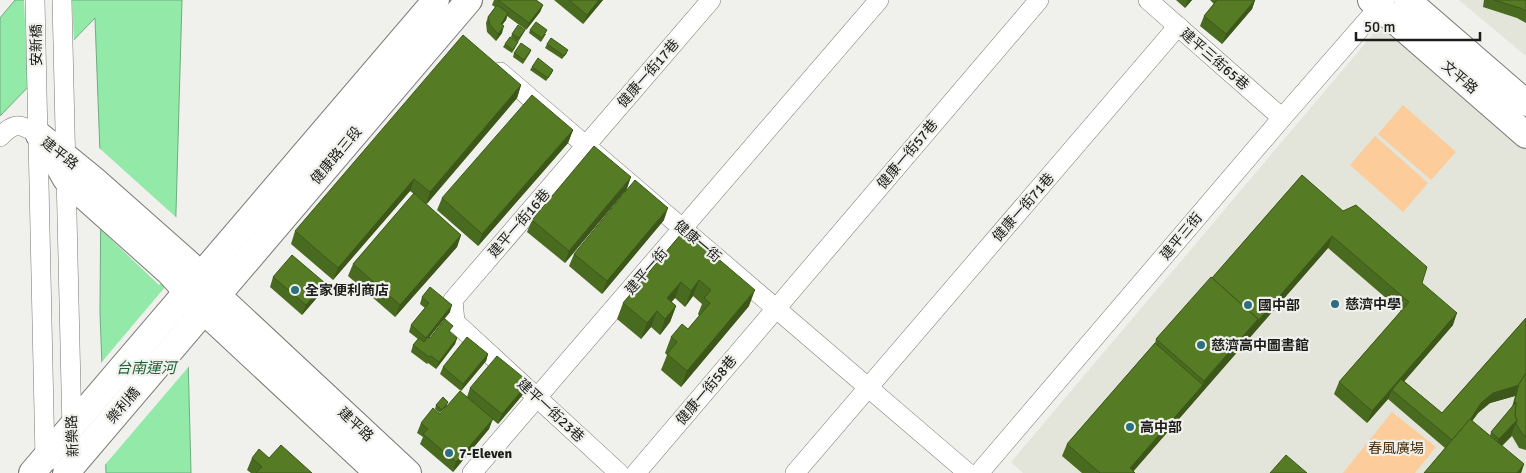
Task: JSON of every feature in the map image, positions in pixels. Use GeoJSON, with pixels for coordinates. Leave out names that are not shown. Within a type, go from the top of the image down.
{"type":"FeatureCollection","features":[{"type":"Feature","properties":{"kind":"street","name":"安新橋"},"geometry":{"type":"LineString","coordinates":[[35,0],[36,90]]}},
{"type":"Feature","properties":{"kind":"street","name":"安新橋"},"geometry":{"type":"LineString","coordinates":[[62,0],[64,69]]}},
{"type":"Feature","properties":{"kind":"street","name":"健康路三段"},"geometry":{"type":"LineString","coordinates":[[202,293],[443,18],[469,0]]}},
{"type":"Feature","properties":{"kind":"street","name":"健康一街17巷"},"geometry":{"type":"LineString","coordinates":[[586,145],[711,0]]}},
{"type":"Feature","properties":{"kind":"street","name":"建平一街"},"geometry":{"type":"LineString","coordinates":[[472,473],[879,0]]}},
{"type":"Feature","properties":{"kind":"street","name":"健康一街57巷"},"geometry":{"type":"LineString","coordinates":[[776,308],[1039,0]]}},
{"type":"Feature","properties":{"kind":"street","name":"建平三街65巷"},"geometry":{"type":"LineString","coordinates":[[1148,0],[1282,118]]}},
{"type":"Feature","properties":{"kind":"street","name":"文平路"},"geometry":{"type":"LineString","coordinates":[[1407,0],[1526,103]]}},
{"type":"Feature","properties":{"kind":"street","name":"文平路"},"geometry":{"type":"LineString","coordinates":[[1378,2],[1526,134]]}},
{"type":"Feature","properties":{"kind":"street","name":"建平三街"},"geometry":{"type":"LineString","coordinates":[[979,473],[1282,118],[1378,2]]}},
{"type":"Feature","properties":{"kind":"street","name":"健康一街71巷"},"geometry":{"type":"LineString","coordinates":[[869,387],[1178,26]]}},
{"type":"Feature","properties":{"kind":"street","name":"健康一街"},"geometry":{"type":"LineString","coordinates":[[491,63],[968,473]]}},
{"type":"Feature","properties":{"kind":"street","name":"新樂路"},"geometry":{"type":"LineString","coordinates":[[36,90],[39,135],[41,340],[38,466],[73,470],[64,69]]}},
{"type":"Feature","properties":{"kind":"street"},"geometry":{"type":"LineString","coordinates":[[0,137],[10,127],[23,125],[39,135]]}},
{"type":"Feature","properties":{"kind":"street","name":"建平路"},"geometry":{"type":"LineString","coordinates":[[39,135],[66,168],[175,265],[378,473]]}},
{"type":"Feature","properties":{"kind":"street","name":"建平一街16巷"},"geometry":{"type":"LineString","coordinates":[[453,300],[586,145]]}},
{"type":"Feature","properties":{"kind":"street","name":"建平路"},"geometry":{"type":"LineString","coordinates":[[202,293],[408,473]]}},
{"type":"Feature","properties":{"kind":"street","name":"樂利橋"},"geometry":{"type":"LineString","coordinates":[[38,466],[91,404],[202,293]]}},
{"type":"Feature","properties":{"kind":"street","name":"樂利橋"},"geometry":{"type":"LineString","coordinates":[[73,470],[202,293]]}},
{"type":"Feature","properties":{"kind":"street","name":"建平一街23巷"},"geometry":{"type":"LineString","coordinates":[[453,300],[455,322],[618,473]]}},
{"type":"Feature","properties":{"kind":"street","name":"健康一街58巷"},"geometry":{"type":"LineString","coordinates":[[636,473],[776,308]]}},
{"type":"Feature","properties":{"kind":"street"},"geometry":{"type":"LineString","coordinates":[[795,473],[869,387]]}},
{"type":"Feature","properties":{"kind":"shaded area"},"geometry":{"type":"Polygon","coordinates":[[[1459,0],[1526,0],[1526,56],[1459,0]]]}},
{"type":"Feature","properties":{"kind":"shaded area","name":"慈濟中學"},"geometry":{"type":"Polygon","coordinates":[[[1379,27],[1526,146],[1526,473],[1023,473],[1011,462],[1379,27]]]}},
{"type":"Feature","properties":{"kind":"green space"},"geometry":{"type":"Polygon","coordinates":[[[1403,105],[1456,152],[1431,180],[1378,134],[1403,105]]]}},
{"type":"Feature","properties":{"kind":"green space"},"geometry":{"type":"Polygon","coordinates":[[[1375,136],[1428,183],[1403,212],[1350,165],[1375,136]]]}},
{"type":"Feature","properties":{"kind":"green space","name":"春風廣場"},"geometry":{"type":"Polygon","coordinates":[[[1392,412],[1436,447],[1415,473],[1343,473],[1392,412]]]}},
{"type":"Feature","properties":{"kind":"water","name":"台南運河"},"geometry":{"type":"Polygon","coordinates":[[[15,0],[182,0],[174,282],[188,356],[191,473],[106,473],[100,313],[101,180],[95,18],[0,116],[0,18],[15,0]]]}},
{"type":"Feature","properties":{"kind":"pier"},"geometry":{"type":"Polygon","coordinates":[[[24,0],[72,0],[74,43],[28,90],[24,0]]]}},
{"type":"Feature","properties":{"kind":"pier"},"geometry":{"type":"Polygon","coordinates":[[[97,146],[178,219],[177,266],[159,285],[98,227],[97,146]]]}},
{"type":"Feature","properties":{"kind":"pier"},"geometry":{"type":"Polygon","coordinates":[[[176,274],[191,364],[104,466],[100,364],[176,274]]]}},
{"type":"Feature","properties":{"kind":"building"},"geometry":{"type":"Polygon","coordinates":[[[498,0],[536,0],[543,5],[529,23],[498,0]]]}},
{"type":"Feature","properties":{"kind":"building"},"geometry":{"type":"Polygon","coordinates":[[[569,0],[599,0],[587,15],[569,0]]]}},
{"type":"Feature","properties":{"kind":"building"},"geometry":{"type":"Polygon","coordinates":[[[1217,0],[1255,0],[1226,34],[1204,16],[1217,0]]]}},
{"type":"Feature","properties":{"kind":"building"},"geometry":{"type":"Polygon","coordinates":[[[1494,0],[1526,0],[1526,11],[1520,8],[1494,0]]]}},
{"type":"Feature","properties":{"kind":"building"},"geometry":{"type":"Polygon","coordinates":[[[497,5],[508,13],[501,24],[504,26],[498,34],[490,25],[488,17],[497,5]]]}},
{"type":"Feature","properties":{"kind":"building"},"geometry":{"type":"Polygon","coordinates":[[[536,22],[547,30],[542,38],[530,30],[536,22]]]}},
{"type":"Feature","properties":{"kind":"building"},"geometry":{"type":"Polygon","coordinates":[[[518,25],[525,30],[519,38],[512,34],[518,25]]]}},
{"type":"Feature","properties":{"kind":"building"},"geometry":{"type":"Polygon","coordinates":[[[463,35],[521,85],[430,192],[414,179],[338,268],[295,231],[463,35]]]}},
{"type":"Feature","properties":{"kind":"building"},"geometry":{"type":"Polygon","coordinates":[[[510,37],[518,42],[513,50],[505,44],[510,37]]]}},
{"type":"Feature","properties":{"kind":"building"},"geometry":{"type":"Polygon","coordinates":[[[551,38],[568,50],[564,56],[547,44],[551,38]]]}},
{"type":"Feature","properties":{"kind":"building"},"geometry":{"type":"Polygon","coordinates":[[[521,43],[531,50],[524,60],[514,53],[521,43]]]}},
{"type":"Feature","properties":{"kind":"building"},"geometry":{"type":"Polygon","coordinates":[[[538,58],[553,70],[548,78],[532,67],[538,58]]]}},
{"type":"Feature","properties":{"kind":"building"},"geometry":{"type":"Polygon","coordinates":[[[532,95],[573,130],[482,234],[442,198],[532,95]]]}},
{"type":"Feature","properties":{"kind":"building"},"geometry":{"type":"Polygon","coordinates":[[[594,146],[631,177],[569,251],[532,220],[594,146]]]}},
{"type":"Feature","properties":{"kind":"building","name":"國中部"},"geometry":{"type":"Polygon","coordinates":[[[1302,175],[1343,211],[1356,205],[1427,267],[1422,283],[1457,313],[1372,411],[1339,382],[1409,302],[1332,236],[1257,322],[1258,319],[1212,278],[1302,175]]]}},
{"type":"Feature","properties":{"kind":"building"},"geometry":{"type":"Polygon","coordinates":[[[635,180],[668,208],[607,281],[574,254],[635,180]]]}},
{"type":"Feature","properties":{"kind":"building"},"geometry":{"type":"Polygon","coordinates":[[[414,193],[461,235],[400,305],[353,264],[414,193]]]}},
{"type":"Feature","properties":{"kind":"building"},"geometry":{"type":"Polygon","coordinates":[[[688,233],[755,290],[687,371],[667,354],[677,342],[671,337],[682,324],[688,329],[710,303],[704,298],[711,290],[699,280],[691,291],[681,282],[667,298],[676,306],[665,319],[657,311],[647,323],[623,303],[681,234],[688,233]]]}},
{"type":"Feature","properties":{"kind":"building"},"geometry":{"type":"Polygon","coordinates":[[[292,255],[325,283],[306,305],[273,277],[292,255]]]}},
{"type":"Feature","properties":{"kind":"building","name":"慈濟高中圖書館"},"geometry":{"type":"Polygon","coordinates":[[[1211,277],[1258,319],[1204,381],[1156,339],[1211,277]]]}},
{"type":"Feature","properties":{"kind":"building"},"geometry":{"type":"Polygon","coordinates":[[[430,287],[452,305],[426,338],[411,325],[429,303],[422,297],[430,287]]]}},
{"type":"Feature","properties":{"kind":"building"},"geometry":{"type":"Polygon","coordinates":[[[1526,318],[1526,373],[1519,385],[1493,393],[1481,403],[1470,420],[1452,440],[1392,390],[1401,379],[1442,413],[1526,318]]]}},
{"type":"Feature","properties":{"kind":"building"},"geometry":{"type":"Polygon","coordinates":[[[445,319],[453,326],[449,331],[457,338],[439,362],[413,345],[419,338],[424,342],[428,337],[430,338],[445,319]]]}},
{"type":"Feature","properties":{"kind":"building"},"geometry":{"type":"Polygon","coordinates":[[[467,337],[488,354],[463,384],[443,367],[467,337]]]}},
{"type":"Feature","properties":{"kind":"building","name":"高中部"},"geometry":{"type":"Polygon","coordinates":[[[1155,343],[1203,385],[1130,468],[1135,473],[1100,473],[1067,444],[1155,343]]]}},
{"type":"Feature","properties":{"kind":"building"},"geometry":{"type":"Polygon","coordinates":[[[497,356],[529,382],[502,414],[470,388],[497,356]]]}},
{"type":"Feature","properties":{"kind":"building"},"geometry":{"type":"Polygon","coordinates":[[[1526,373],[1526,436],[1524,436],[1516,424],[1516,402],[1514,404],[1519,384],[1526,373]]]}},
{"type":"Feature","properties":{"kind":"building"},"geometry":{"type":"Polygon","coordinates":[[[460,391],[493,419],[456,462],[423,434],[428,429],[421,423],[433,408],[440,414],[460,391]]]}},
{"type":"Feature","properties":{"kind":"building"},"geometry":{"type":"Polygon","coordinates":[[[443,397],[448,402],[442,410],[436,405],[443,397]]]}},
{"type":"Feature","properties":{"kind":"building"},"geometry":{"type":"Polygon","coordinates":[[[1516,402],[1515,416],[1517,420],[1499,439],[1491,432],[1516,402]]]}},
{"type":"Feature","properties":{"kind":"building"},"geometry":{"type":"Polygon","coordinates":[[[1470,419],[1524,464],[1517,473],[1424,473],[1470,419]]]}},
{"type":"Feature","properties":{"kind":"building"},"geometry":{"type":"Polygon","coordinates":[[[281,445],[312,473],[256,473],[262,467],[252,458],[259,449],[269,458],[281,445]]]}},
{"type":"Feature","properties":{"kind":"building"},"geometry":{"type":"Polygon","coordinates":[[[1286,455],[1307,473],[1270,473],[1286,455]]]}},
{"type":"Feature","properties":{"kind":"place","name":"全家便利商店"},"geometry":{"type":"Point","coordinates":[295,290]}},
{"type":"Feature","properties":{"kind":"place","name":"慈濟中學"},"geometry":{"type":"Point","coordinates":[1335,304]}},
{"type":"Feature","properties":{"kind":"place","name":"國中部"},"geometry":{"type":"Point","coordinates":[1248,305]}},
{"type":"Feature","properties":{"kind":"place","name":"慈濟高中圖書館"},"geometry":{"type":"Point","coordinates":[1201,345]}},
{"type":"Feature","properties":{"kind":"place","name":"高中部"},"geometry":{"type":"Point","coordinates":[1130,427]}},
{"type":"Feature","properties":{"kind":"place","name":"7-Eleven"},"geometry":{"type":"Point","coordinates":[449,453]}}]}
